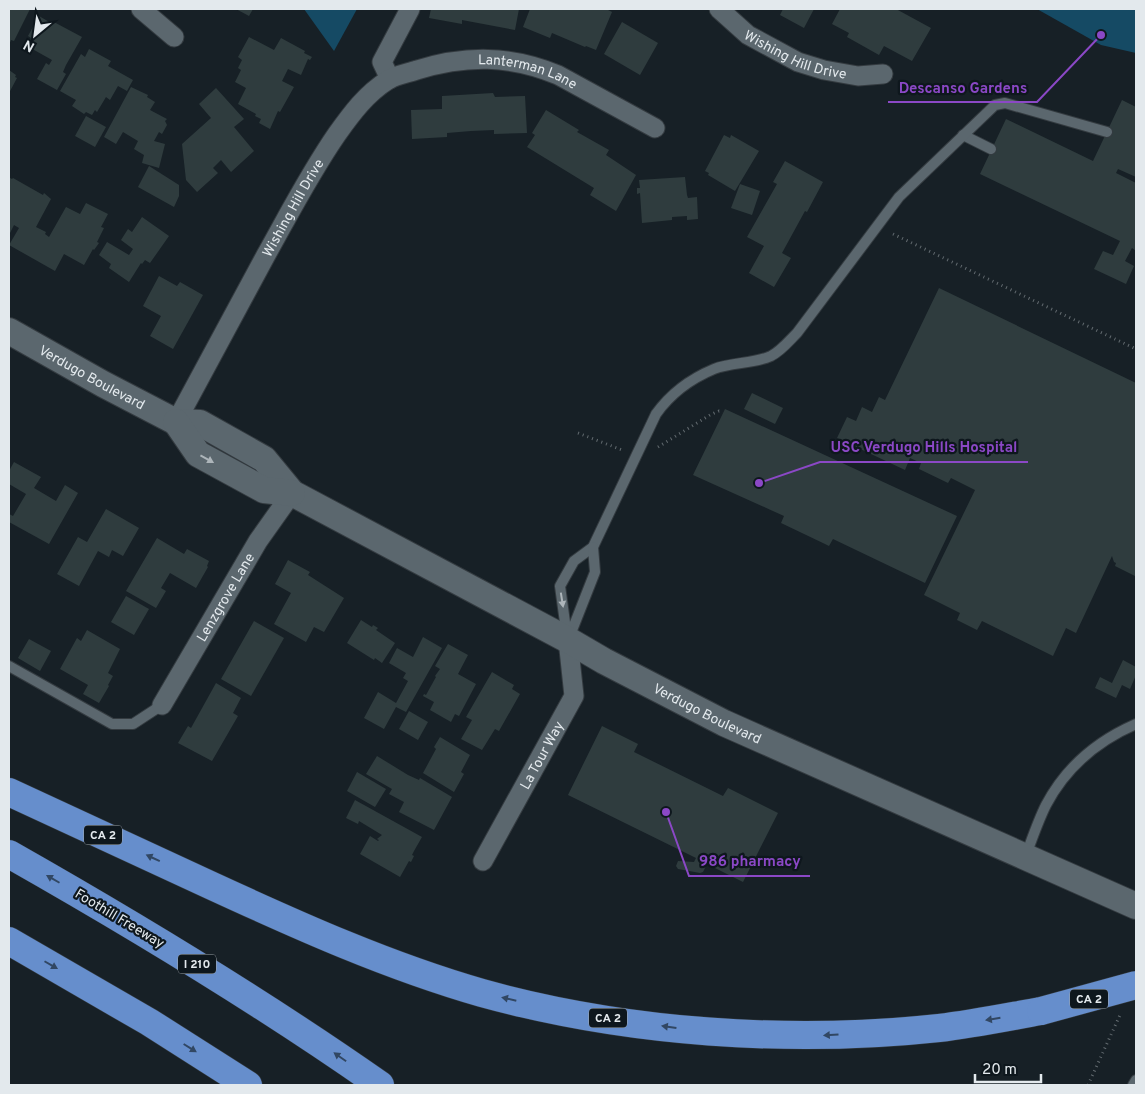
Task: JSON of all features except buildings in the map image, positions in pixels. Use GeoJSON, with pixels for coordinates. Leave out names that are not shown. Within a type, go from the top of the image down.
{"type":"FeatureCollection","features":[{"type":"Feature","properties":{"kind":"highway","name":"CA 2"},"geometry":{"type":"LineString","coordinates":[[9,792],[281,918],[382,960],[483,993],[575,1014],[696,1031],[822,1035],[940,1028],[1130,996]]}},
{"type":"Feature","properties":{"kind":"highway","name":"Foothill Freeway"},"geometry":{"type":"LineString","coordinates":[[9,854],[206,970],[316,1040],[380,1085]]}},
{"type":"Feature","properties":{"kind":"highway"},"geometry":{"type":"LineString","coordinates":[[9,941],[149,1022],[248,1085]]}},
{"type":"Feature","properties":{"kind":"main road","name":"Verdugo Boulevard"},"geometry":{"type":"LineString","coordinates":[[9,331],[103,384],[176,422],[198,454],[264,490],[292,493],[604,661],[724,723],[1136,906]]}},
{"type":"Feature","properties":{"kind":"street"},"geometry":{"type":"LineString","coordinates":[[141,9],[174,37]]}},
{"type":"Feature","properties":{"kind":"street"},"geometry":{"type":"LineString","coordinates":[[390,78],[382,62],[410,9]]}},
{"type":"Feature","properties":{"kind":"street","name":"Wishing Hill Drive"},"geometry":{"type":"LineString","coordinates":[[719,9],[748,35],[798,62],[824,70],[858,76],[884,74]]}},
{"type":"Feature","properties":{"kind":"street","name":"Lanterman Lane"},"geometry":{"type":"LineString","coordinates":[[390,78],[438,63],[457,60],[478,59],[515,63],[544,69],[558,75],[655,128]]}},
{"type":"Feature","properties":{"kind":"street","name":"Wishing Hill Drive"},"geometry":{"type":"LineString","coordinates":[[176,422],[315,164],[354,109],[369,94],[390,78]]}},
{"type":"Feature","properties":{"kind":"street","name":"Lenzgrove Lane"},"geometry":{"type":"LineString","coordinates":[[162,705],[258,541],[292,493]]}},
{"type":"Feature","properties":{"kind":"street","name":"La Tour Way"},"geometry":{"type":"LineString","coordinates":[[483,861],[574,696],[568,640]]}},
{"type":"Feature","properties":{"kind":"lane"},"geometry":{"type":"LineString","coordinates":[[568,640],[560,586],[574,561],[592,546],[656,414],[667,399],[682,386],[715,369],[770,357],[785,346],[900,197],[995,105],[1005,103],[1107,132]]}},
{"type":"Feature","properties":{"kind":"lane"},"geometry":{"type":"LineString","coordinates":[[963,135],[991,149]]}},
{"type":"Feature","properties":{"kind":"lane"},"geometry":{"type":"LineString","coordinates":[[568,640],[595,572],[592,546]]}},
{"type":"Feature","properties":{"kind":"lane"},"geometry":{"type":"LineString","coordinates":[[9,666],[112,724],[133,724],[162,705]]}},
{"type":"Feature","properties":{"kind":"lane"},"geometry":{"type":"LineString","coordinates":[[1025,856],[1046,805],[1065,776],[1088,752],[1115,734],[1136,724]]}},
{"type":"Feature","properties":{"kind":"lane"},"geometry":{"type":"LineString","coordinates":[[1133,1085],[1136,1080]]}},
{"type":"Feature","properties":{"kind":"path"},"geometry":{"type":"LineString","coordinates":[[894,234],[1136,350]]}},
{"type":"Feature","properties":{"kind":"path"},"geometry":{"type":"LineString","coordinates":[[658,448],[710,415],[719,411],[723,412]]}},
{"type":"Feature","properties":{"kind":"path"},"geometry":{"type":"LineString","coordinates":[[578,433],[625,451]]}},
{"type":"Feature","properties":{"kind":"path"},"geometry":{"type":"LineString","coordinates":[[1088,1085],[1130,996]]}},
{"type":"Feature","properties":{"kind":"shaded area"},"geometry":{"type":"Polygon","coordinates":[[[304,9],[357,9],[334,51],[304,9]]]}},
{"type":"Feature","properties":{"kind":"shaded area"},"geometry":{"type":"Polygon","coordinates":[[[1037,9],[1136,9],[1136,53],[1101,45],[1037,9]]]}},
{"type":"Feature","properties":{"kind":"place","name":"Descanso Gardens"},"geometry":{"type":"Point","coordinates":[1101,35]}},
{"type":"Feature","properties":{"kind":"place","name":"USC Verdugo Hills Hospital"},"geometry":{"type":"Point","coordinates":[759,483]}},
{"type":"Feature","properties":{"kind":"place","name":"986 pharmacy"},"geometry":{"type":"Point","coordinates":[666,812]}}]}
